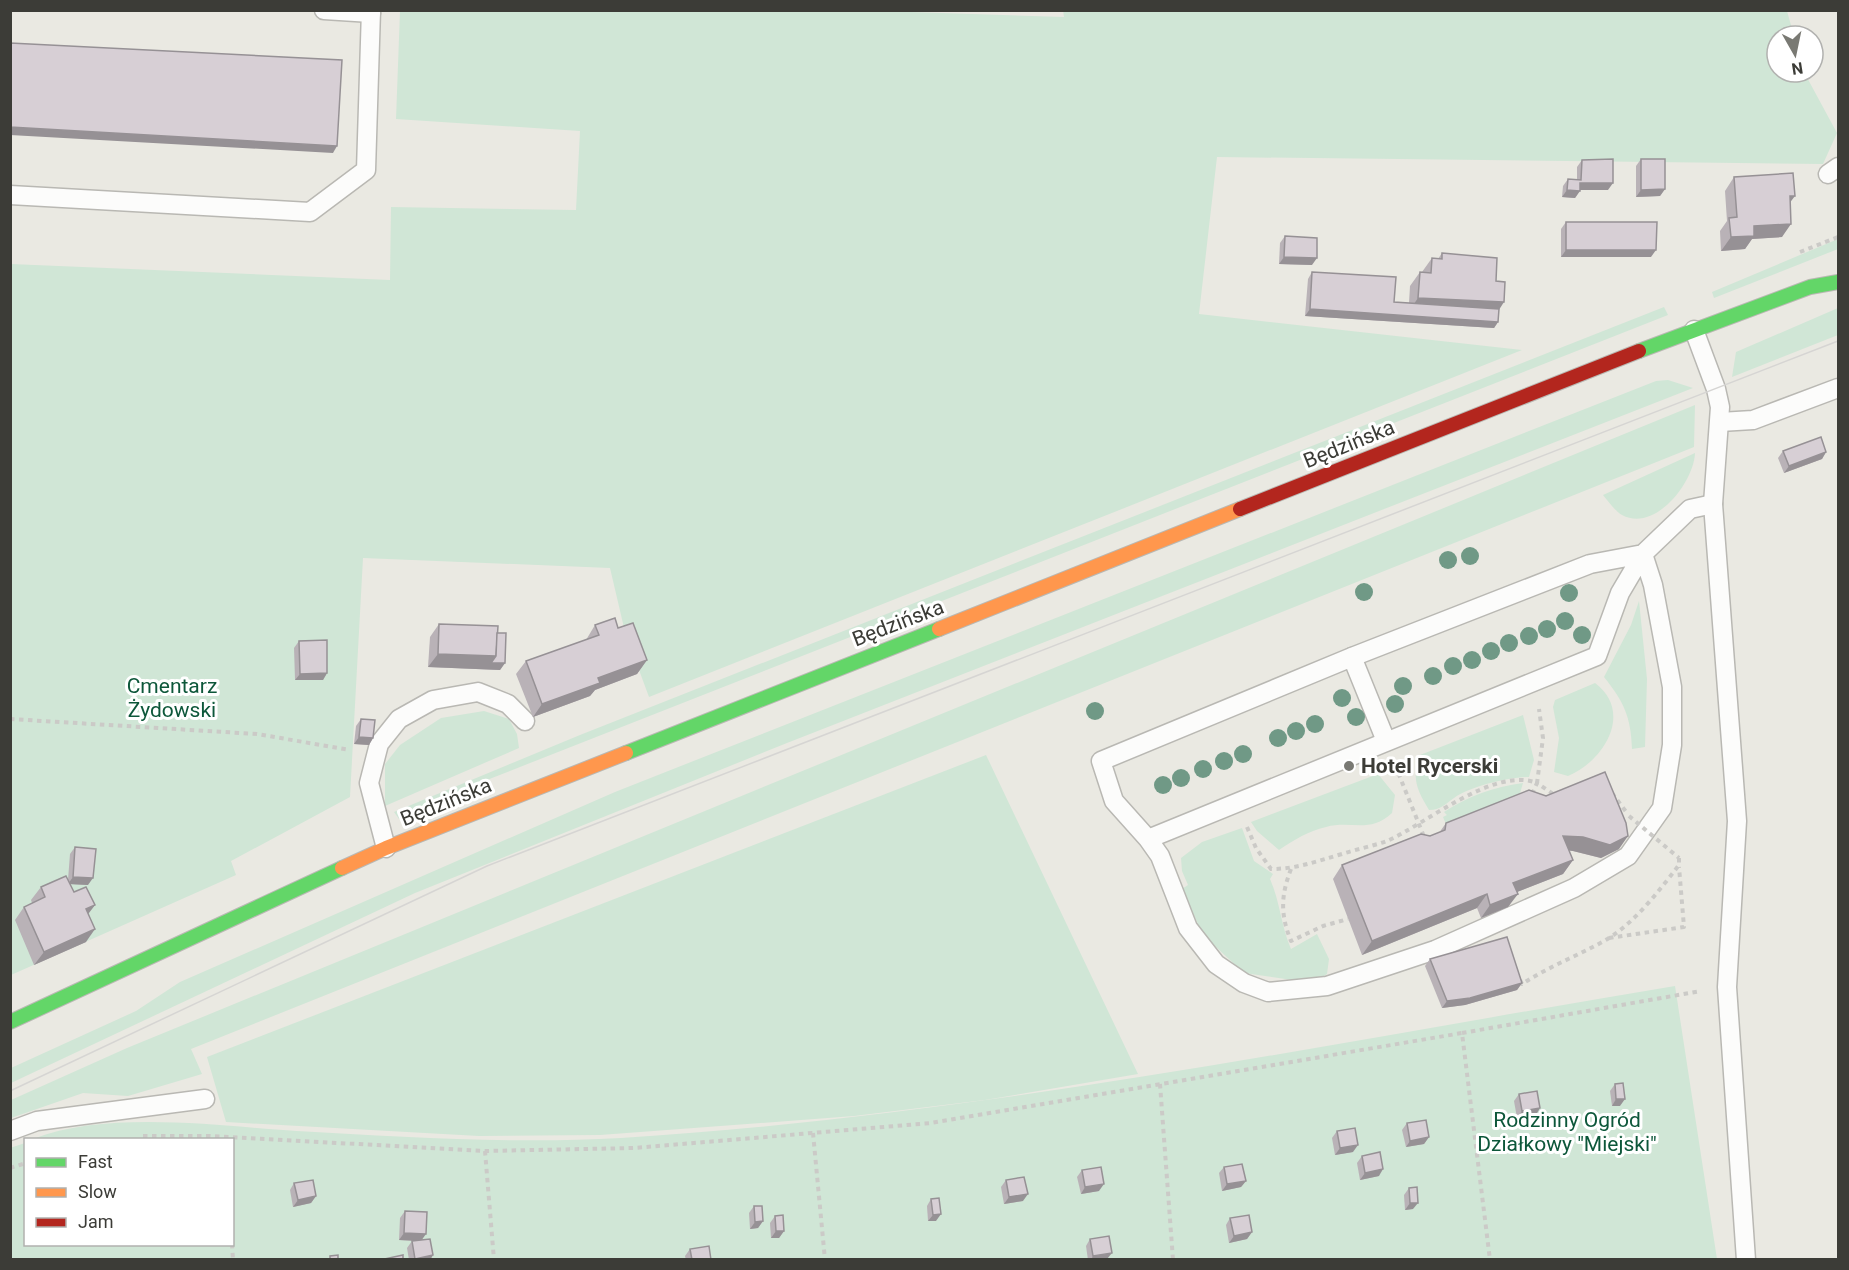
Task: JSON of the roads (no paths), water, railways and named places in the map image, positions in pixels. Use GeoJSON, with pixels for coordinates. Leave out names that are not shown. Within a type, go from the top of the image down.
{"type":"FeatureCollection","features":[{"type":"Feature","properties":{"kind":"main road","name":"Będzińska"},"geometry":{"type":"LineString","coordinates":[[1810,287],[1839,268]]}},
{"type":"Feature","properties":{"kind":"main road","name":"Będzińska"},"geometry":{"type":"LineString","coordinates":[[10,1023],[386,848],[1694,330],[1810,287],[1839,282]]}},
{"type":"Feature","properties":{"kind":"lane"},"geometry":{"type":"LineString","coordinates":[[10,195],[310,212],[366,170],[371,12],[324,10]]}},
{"type":"Feature","properties":{"kind":"lane"},"geometry":{"type":"LineString","coordinates":[[1694,330],[1716,389],[1720,422],[1713,504],[1737,821],[1727,987],[1746,1260]]}},
{"type":"Feature","properties":{"kind":"lane"},"geometry":{"type":"LineString","coordinates":[[1720,422],[1753,420],[1839,388]]}},
{"type":"Feature","properties":{"kind":"lane"},"geometry":{"type":"LineString","coordinates":[[1148,839],[1597,657],[1620,593],[1643,554],[1690,509],[1713,504]]}},
{"type":"Feature","properties":{"kind":"lane"},"geometry":{"type":"LineString","coordinates":[[1643,554],[1653,585],[1672,687],[1672,745],[1662,808],[1628,856],[1574,888],[1435,950],[1327,986],[1268,992],[1244,983],[1216,964],[1188,928],[1160,856],[1114,801],[1101,761],[1352,657],[1590,564],[1643,554]]}},
{"type":"Feature","properties":{"kind":"lane"},"geometry":{"type":"LineString","coordinates":[[1352,657],[1386,741]]}},
{"type":"Feature","properties":{"kind":"lane"},"geometry":{"type":"LineString","coordinates":[[386,848],[369,783],[380,744],[399,719],[433,700],[478,692],[508,704],[525,721]]}},
{"type":"Feature","properties":{"kind":"lane"},"geometry":{"type":"LineString","coordinates":[[10,1131],[37,1121],[205,1099]]}},
{"type":"Feature","properties":{"kind":"tram line"},"geometry":{"type":"LineString","coordinates":[[10,1091],[487,866],[1838,341]]}},
{"type":"Feature","properties":{"kind":"place","name":"Hotel Rycerski"},"geometry":{"type":"Point","coordinates":[1349,766]}},
{"type":"Feature","properties":{"kind":"park label","name":"Cmentarz Żydowski"},"geometry":{"type":"Point","coordinates":[172,698]}},
{"type":"Feature","properties":{"kind":"park label","name":"Rodzinny Ogród Działkowy \"Miejski\""},"geometry":{"type":"Point","coordinates":[1567,1132]}}]}
